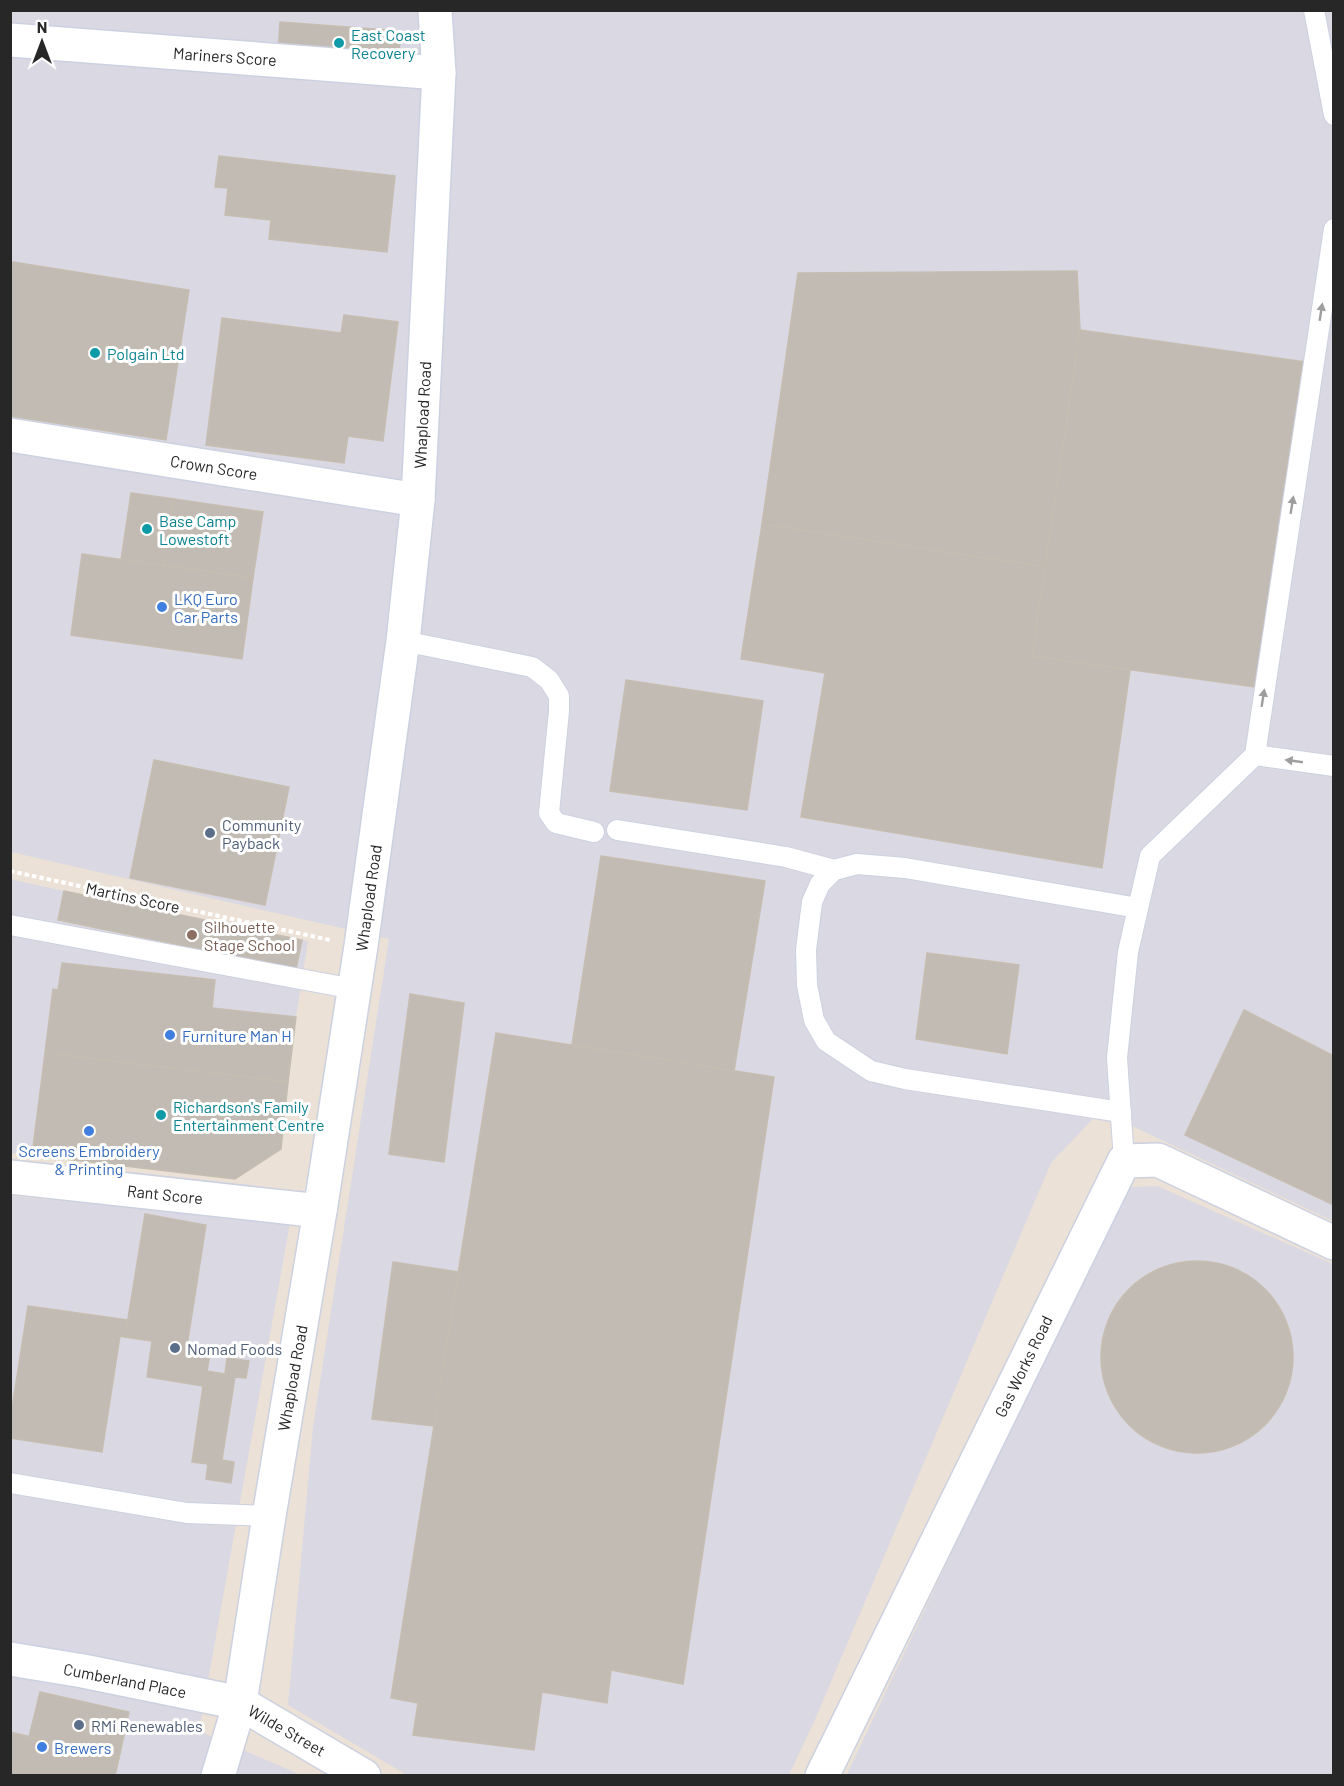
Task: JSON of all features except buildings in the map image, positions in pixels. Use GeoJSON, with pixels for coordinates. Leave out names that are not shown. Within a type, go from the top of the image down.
{"type":"FeatureCollection","features":[{"type":"Feature","properties":{"kind":"street","name":"Whapload Road"},"geometry":{"type":"LineString","coordinates":[[218,1776],[240,1703],[362,946],[403,641],[418,500],[439,73],[435,10]]}},
{"type":"Feature","properties":{"kind":"street","name":"Mariners Score"},"geometry":{"type":"LineString","coordinates":[[10,40],[439,73]]}},
{"type":"Feature","properties":{"kind":"street","name":"Crown Score"},"geometry":{"type":"LineString","coordinates":[[10,435],[418,500]]}},
{"type":"Feature","properties":{"kind":"street"},"geometry":{"type":"LineString","coordinates":[[1124,1161],[1158,1160],[1334,1243]]}},
{"type":"Feature","properties":{"kind":"street","name":"Gas Works Road"},"geometry":{"type":"LineString","coordinates":[[822,1776],[1124,1161]]}},
{"type":"Feature","properties":{"kind":"street","name":"Rant Score"},"geometry":{"type":"LineString","coordinates":[[10,1177],[320,1211]]}},
{"type":"Feature","properties":{"kind":"street","name":"Cumberland Place"},"geometry":{"type":"LineString","coordinates":[[10,1659],[83,1671],[240,1703]]}},
{"type":"Feature","properties":{"kind":"street","name":"Wilde Street"},"geometry":{"type":"LineString","coordinates":[[240,1703],[364,1776]]}},
{"type":"Feature","properties":{"kind":"lane"},"geometry":{"type":"LineString","coordinates":[[1314,10],[1334,115]]}},
{"type":"Feature","properties":{"kind":"lane"},"geometry":{"type":"LineString","coordinates":[[1124,1161],[1117,1058],[1128,952],[1150,856],[1255,756],[1334,229]]}},
{"type":"Feature","properties":{"kind":"lane"},"geometry":{"type":"LineString","coordinates":[[403,641],[532,667],[549,680],[559,696],[549,813],[556,823],[594,832]]}},
{"type":"Feature","properties":{"kind":"lane"},"geometry":{"type":"LineString","coordinates":[[1255,756],[1334,766]]}},
{"type":"Feature","properties":{"kind":"lane"},"geometry":{"type":"LineString","coordinates":[[617,830],[786,857],[834,870],[857,864],[905,868],[1138,908]]}},
{"type":"Feature","properties":{"kind":"lane"},"geometry":{"type":"LineString","coordinates":[[834,870],[820,884],[813,902],[806,950],[807,985],[814,1020],[826,1041],[871,1071],[905,1079],[1121,1112]]}},
{"type":"Feature","properties":{"kind":"lane"},"geometry":{"type":"LineString","coordinates":[[10,925],[354,989]]}},
{"type":"Feature","properties":{"kind":"lane"},"geometry":{"type":"LineString","coordinates":[[10,1483],[187,1513],[269,1516]]}},
{"type":"Feature","properties":{"kind":"path","name":"Martins Score"},"geometry":{"type":"LineString","coordinates":[[10,872],[362,946]]}},
{"type":"Feature","properties":{"kind":"shaded area"},"geometry":{"type":"Polygon","coordinates":[[[11,11],[1333,11],[1333,1221],[1134,1127],[1093,1119],[1051,1163],[814,1722],[789,1775],[407,1775],[288,1705],[313,1427],[389,939],[11,852],[11,11]]]}},
{"type":"Feature","properties":{"kind":"shaded area"},"geometry":{"type":"Polygon","coordinates":[[[10,879],[308,941],[296,1017],[281,1149],[235,1179],[11,1153],[10,879]]]}},
{"type":"Feature","properties":{"kind":"shaded area"},"geometry":{"type":"Polygon","coordinates":[[[1157,1186],[1333,1264],[1333,1775],[846,1776],[1007,1436],[1130,1187],[1157,1186]]]}},
{"type":"Feature","properties":{"kind":"shaded area"},"geometry":{"type":"Polygon","coordinates":[[[10,1196],[290,1223],[199,1731],[301,1775],[11,1775],[10,1196]]]}},
{"type":"Feature","properties":{"kind":"place","name":"East Coast Recovery"},"geometry":{"type":"Point","coordinates":[339,43]}},
{"type":"Feature","properties":{"kind":"place","name":"Polgain Ltd"},"geometry":{"type":"Point","coordinates":[95,353]}},
{"type":"Feature","properties":{"kind":"place","name":"Base Camp Lowestoft"},"geometry":{"type":"Point","coordinates":[147,529]}},
{"type":"Feature","properties":{"kind":"place","name":"LKQ Euro Car Parts"},"geometry":{"type":"Point","coordinates":[162,607]}},
{"type":"Feature","properties":{"kind":"place","name":"Community Payback"},"geometry":{"type":"Point","coordinates":[210,833]}},
{"type":"Feature","properties":{"kind":"place","name":"Silhouette Stage School"},"geometry":{"type":"Point","coordinates":[192,935]}},
{"type":"Feature","properties":{"kind":"place","name":"Furniture Man H"},"geometry":{"type":"Point","coordinates":[170,1035]}},
{"type":"Feature","properties":{"kind":"place","name":"Richardson's Family Entertainment Centre"},"geometry":{"type":"Point","coordinates":[161,1115]}},
{"type":"Feature","properties":{"kind":"place","name":"Screens Embroidery & Printing"},"geometry":{"type":"Point","coordinates":[89,1131]}},
{"type":"Feature","properties":{"kind":"place","name":"Nomad Foods"},"geometry":{"type":"Point","coordinates":[175,1348]}},
{"type":"Feature","properties":{"kind":"place","name":"RMi Renewables"},"geometry":{"type":"Point","coordinates":[79,1725]}},
{"type":"Feature","properties":{"kind":"place","name":"Brewers"},"geometry":{"type":"Point","coordinates":[42,1747]}}]}
